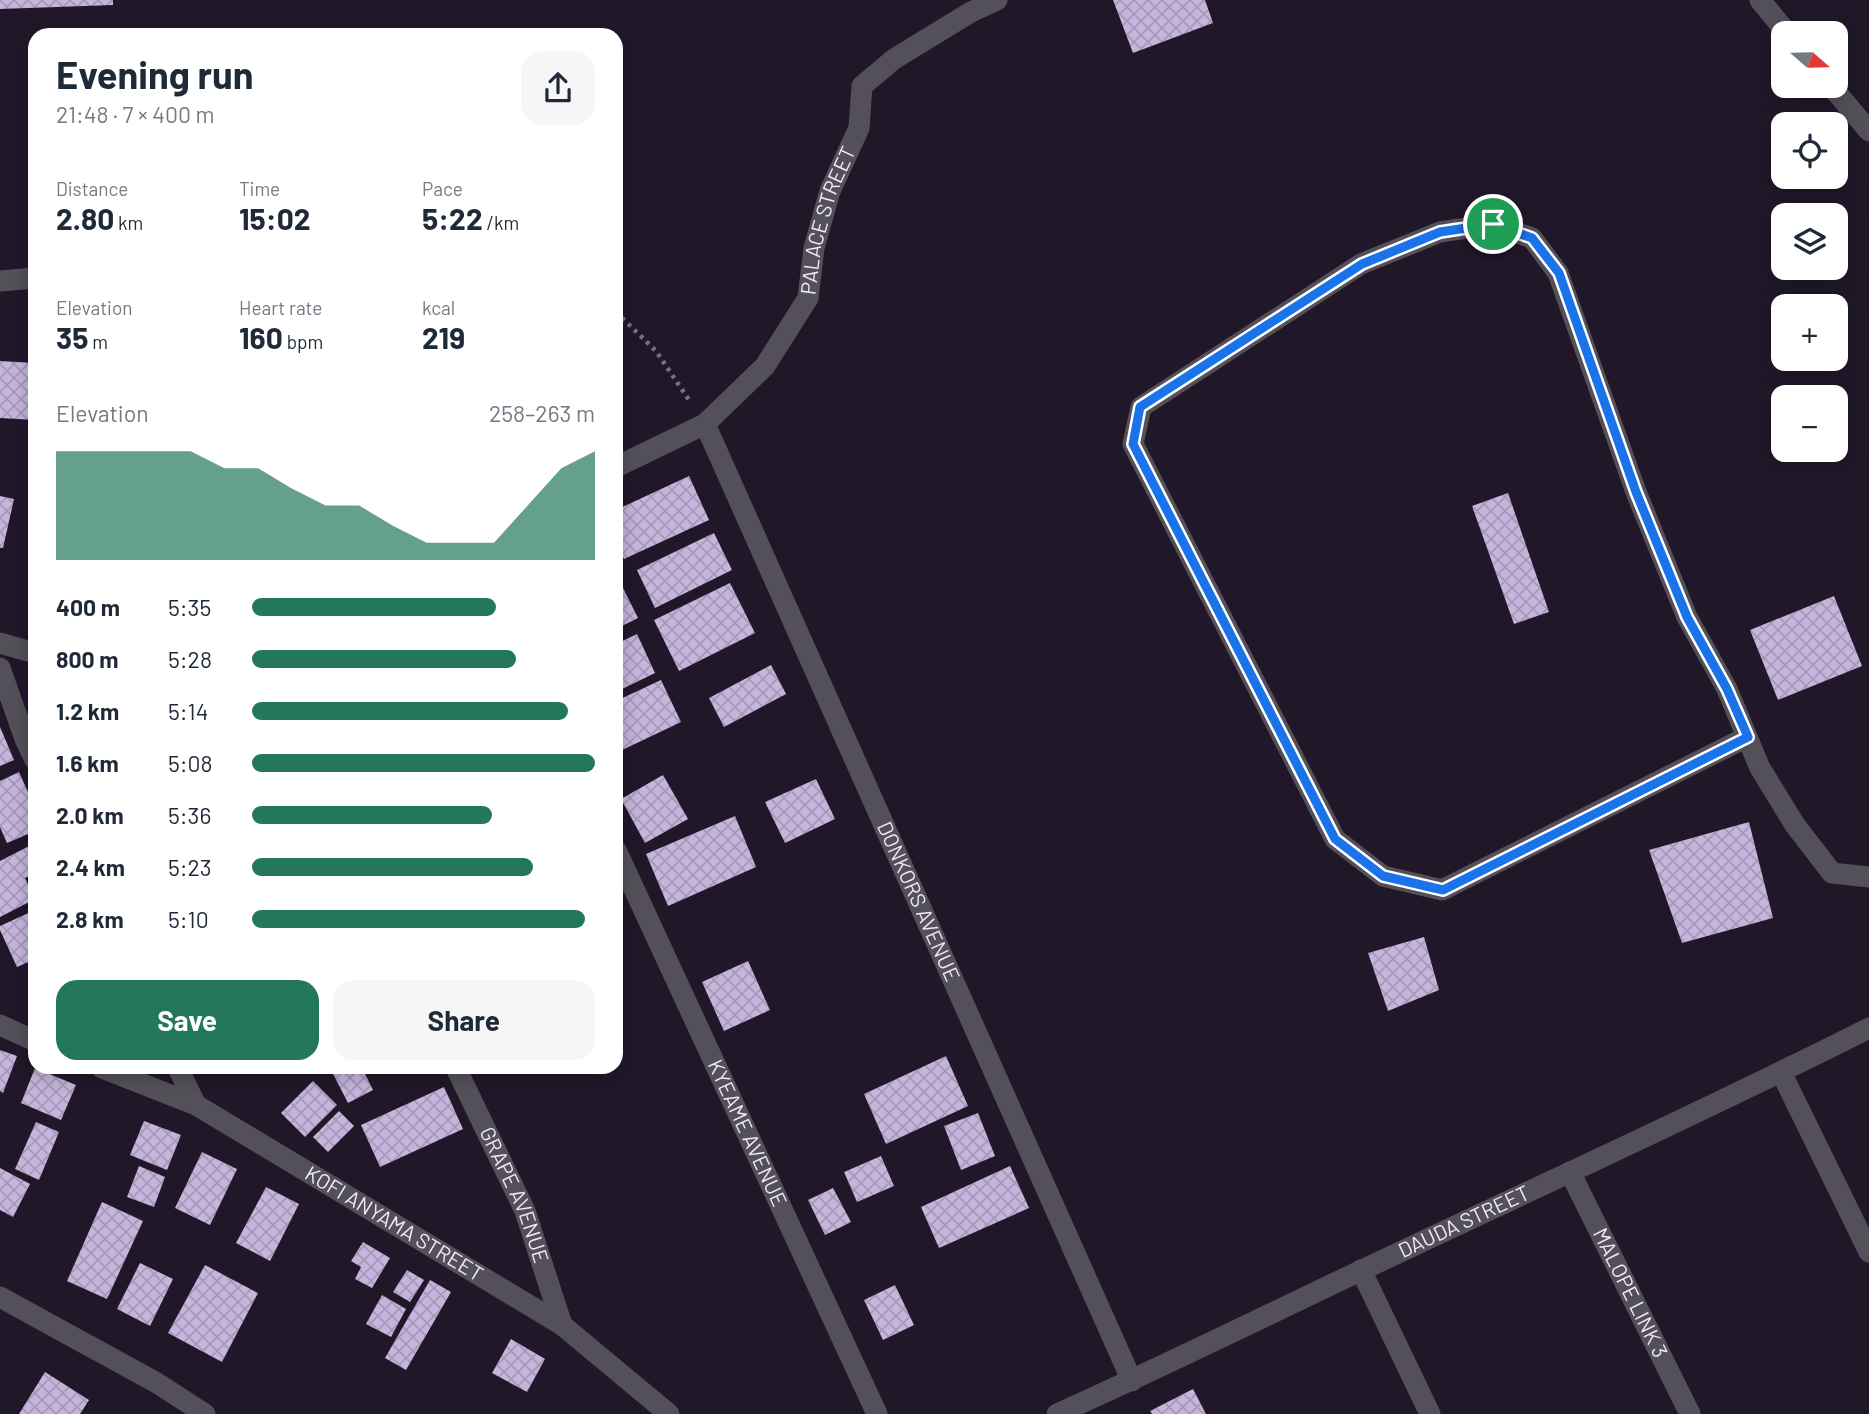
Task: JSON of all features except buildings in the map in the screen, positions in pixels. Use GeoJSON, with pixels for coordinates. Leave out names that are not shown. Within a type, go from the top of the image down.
{"type":"FeatureCollection","features":[{"type":"Feature","properties":{"kind":"street","name":"PALACE STREET"},"geometry":{"type":"LineString","coordinates":[[623,464],[705,424],[765,366],[807,298],[814,248],[830,191],[859,128],[862,86],[894,59],[968,6],[997,0]]}},
{"type":"Feature","properties":{"kind":"street"},"geometry":{"type":"LineString","coordinates":[[1760,0],[1777,21]]}},
{"type":"Feature","properties":{"kind":"street"},"geometry":{"type":"LineString","coordinates":[[1841,98],[1869,131]]}},
{"type":"Feature","properties":{"kind":"street"},"geometry":{"type":"LineString","coordinates":[[1748,737],[1443,890],[1383,876],[1335,839],[1133,444],[1140,407],[1362,264],[1440,232],[1493,224],[1532,238],[1559,273],[1636,492],[1687,617],[1727,689],[1748,737],[1760,768],[1795,825],[1832,873],[1869,877]]}},
{"type":"Feature","properties":{"kind":"street"},"geometry":{"type":"LineString","coordinates":[[0,281],[28,279]]}},
{"type":"Feature","properties":{"kind":"street","name":"DONKORS AVENUE"},"geometry":{"type":"LineString","coordinates":[[705,424],[1132,1381]]}},
{"type":"Feature","properties":{"kind":"street"},"geometry":{"type":"LineString","coordinates":[[0,643],[28,651]]}},
{"type":"Feature","properties":{"kind":"street"},"geometry":{"type":"LineString","coordinates":[[0,668],[28,745]]}},
{"type":"Feature","properties":{"kind":"street","name":"KYEAME AVENUE"},"geometry":{"type":"LineString","coordinates":[[623,865],[877,1414]]}},
{"type":"Feature","properties":{"kind":"street"},"geometry":{"type":"LineString","coordinates":[[0,1025],[28,1038]]}},
{"type":"Feature","properties":{"kind":"street","name":"DAUDA STREET"},"geometry":{"type":"LineString","coordinates":[[1057,1414],[1132,1381],[1869,1028]]}},
{"type":"Feature","properties":{"kind":"street"},"geometry":{"type":"LineString","coordinates":[[1781,1072],[1869,1252]]}},
{"type":"Feature","properties":{"kind":"street","name":"KOFI ANYAMA STREET"},"geometry":{"type":"LineString","coordinates":[[117,1074],[196,1105],[562,1325],[669,1414]]}},
{"type":"Feature","properties":{"kind":"street"},"geometry":{"type":"LineString","coordinates":[[181,1074],[196,1105]]}},
{"type":"Feature","properties":{"kind":"street","name":"GRAPE AVENUE"},"geometry":{"type":"LineString","coordinates":[[459,1074],[525,1211],[562,1325]]}},
{"type":"Feature","properties":{"kind":"street","name":"MALOPE LINK 3"},"geometry":{"type":"LineString","coordinates":[[1570,1172],[1690,1414]]}},
{"type":"Feature","properties":{"kind":"street"},"geometry":{"type":"LineString","coordinates":[[1361,1270],[1430,1414]]}},
{"type":"Feature","properties":{"kind":"street"},"geometry":{"type":"LineString","coordinates":[[0,1297],[157,1383],[205,1414]]}},
{"type":"Feature","properties":{"kind":"path"},"geometry":{"type":"LineString","coordinates":[[623,319],[656,351],[705,424]]}},
{"type":"Feature","properties":{"kind":"route"},"geometry":{"type":"LineString","coordinates":[[1493,224],[1532,238],[1559,273],[1636,492],[1687,617],[1727,689],[1748,737],[1443,890],[1383,876],[1335,839],[1133,444],[1140,407],[1362,264],[1440,232],[1493,224]]}}]}
